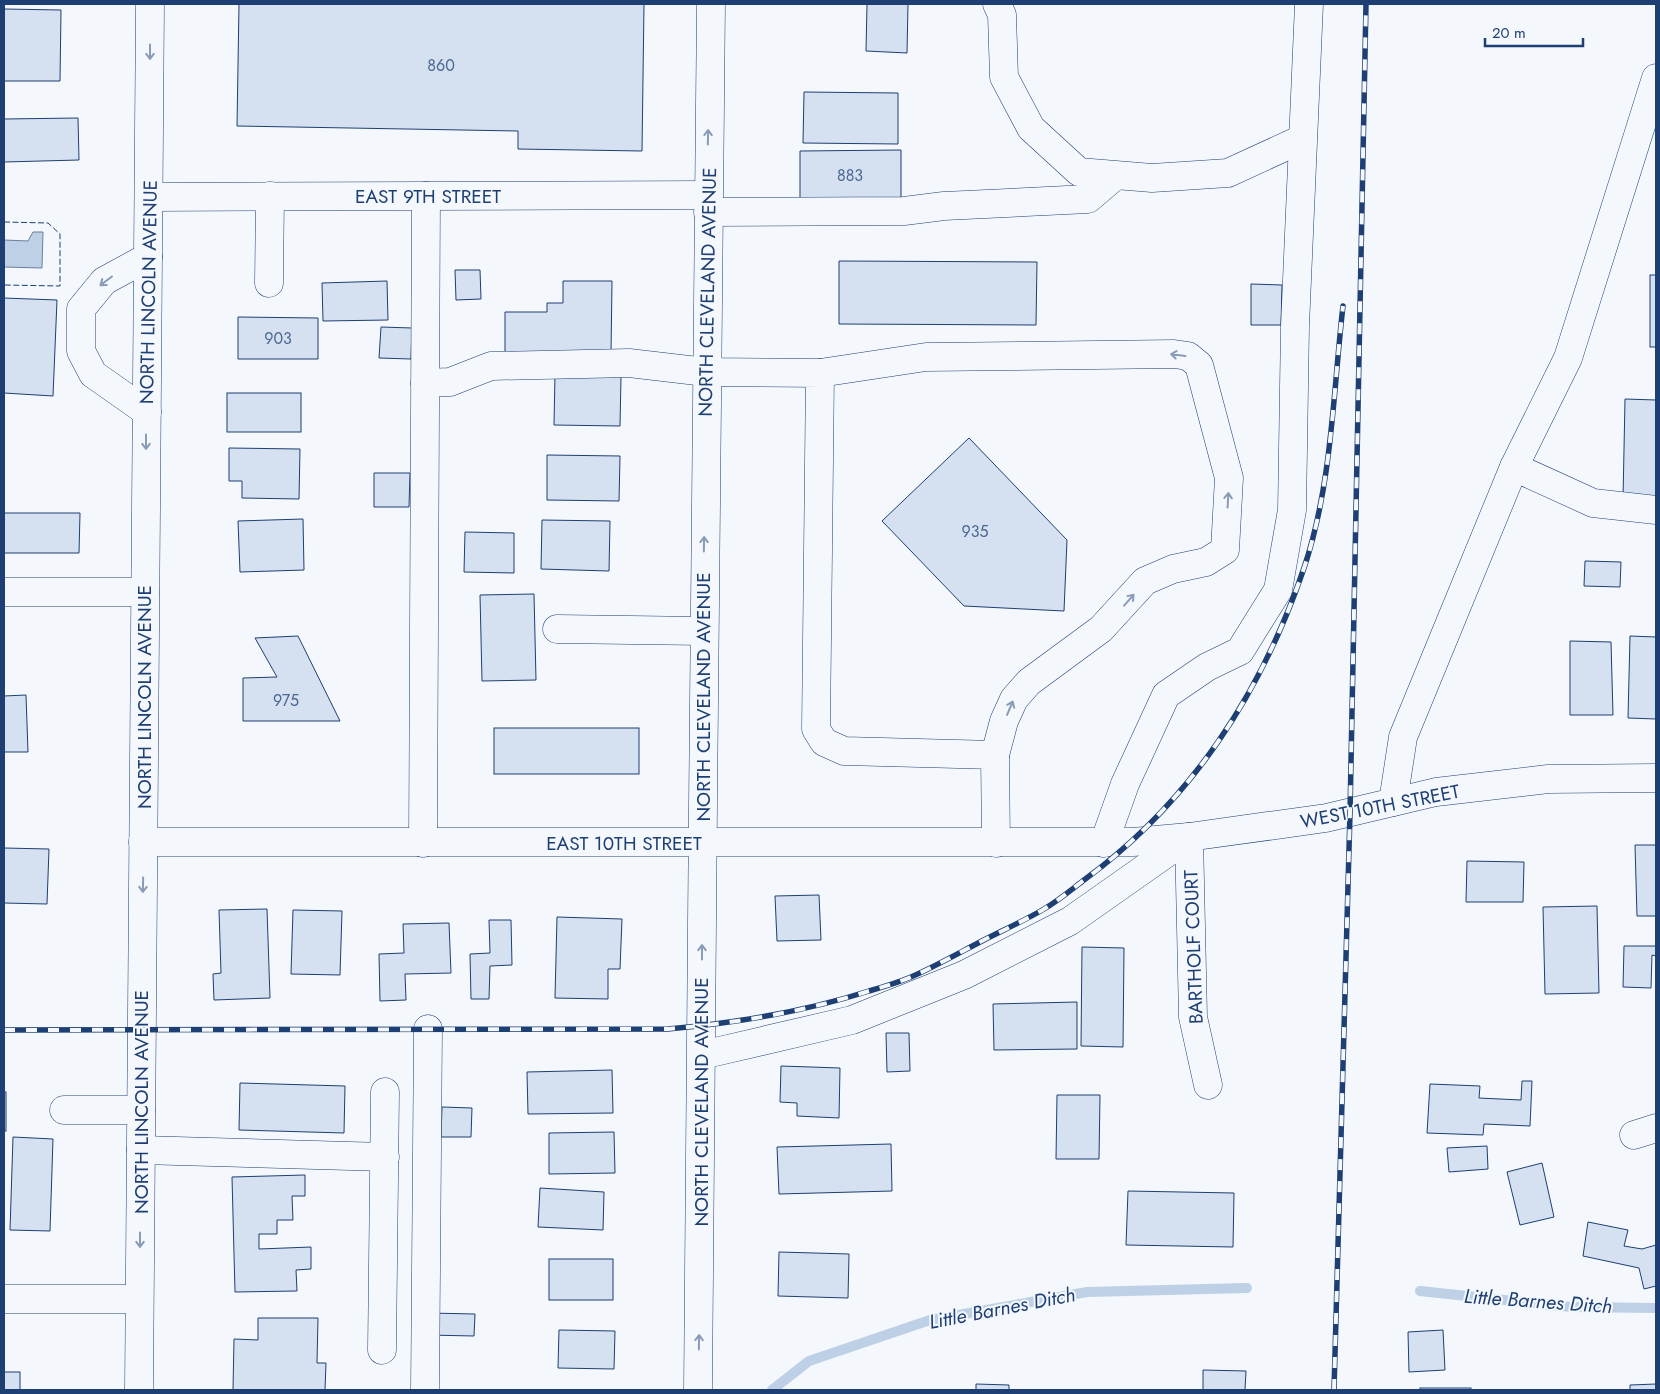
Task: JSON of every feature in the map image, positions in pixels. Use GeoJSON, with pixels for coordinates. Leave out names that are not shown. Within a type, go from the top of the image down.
{"type":"FeatureCollection","features":[{"type":"Feature","properties":{"kind":"main road","name":"NORTH LINCOLN AVENUE"},"geometry":{"type":"LineString","coordinates":[[139,1390],[150,4]]}},
{"type":"Feature","properties":{"kind":"main road","name":"NORTH CLEVELAND AVENUE"},"geometry":{"type":"LineString","coordinates":[[698,1390],[702,1055],[703,631],[711,4]]}},
{"type":"Feature","properties":{"kind":"main road"},"geometry":{"type":"LineString","coordinates":[[997,4],[1002,15],[1004,78],[1031,128],[1080,172],[1152,178],[1228,173],[1302,139]]}},
{"type":"Feature","properties":{"kind":"main road"},"geometry":{"type":"LineString","coordinates":[[1104,843],[1125,784],[1166,695],[1207,666],[1240,651],[1278,590],[1292,510],[1295,326],[1309,4]]}},
{"type":"Feature","properties":{"kind":"main road"},"geometry":{"type":"LineString","coordinates":[[1393,802],[1404,737],[1514,467],[1568,358],[1656,78]]}},
{"type":"Feature","properties":{"kind":"main road","name":"EAST 9TH STREET"},"geometry":{"type":"LineString","coordinates":[[149,197],[426,196],[708,203],[904,211],[1088,199],[1115,176]]}},
{"type":"Feature","properties":{"kind":"main road"},"geometry":{"type":"LineString","coordinates":[[269,283],[270,196]]}},
{"type":"Feature","properties":{"kind":"main road"},"geometry":{"type":"LineString","coordinates":[[423,843],[426,196]]}},
{"type":"Feature","properties":{"kind":"main road"},"geometry":{"type":"LineString","coordinates":[[146,412],[93,374],[82,351],[81,309],[104,281],[148,257]]}},
{"type":"Feature","properties":{"kind":"main road"},"geometry":{"type":"LineString","coordinates":[[425,383],[450,382],[491,366],[629,363],[706,372],[820,373],[926,357],[988,354],[1174,354],[1188,356],[1199,365],[1229,478],[1225,550],[1206,562],[1173,569],[1145,581],[1102,629],[1029,682],[1014,699],[1004,721],[995,755],[996,843]]}},
{"type":"Feature","properties":{"kind":"main road"},"geometry":{"type":"LineString","coordinates":[[820,373],[816,729],[824,742],[844,751],[995,755]]}},
{"type":"Feature","properties":{"kind":"main road"},"geometry":{"type":"LineString","coordinates":[[1514,467],[1593,503],[1656,510]]}},
{"type":"Feature","properties":{"kind":"main road"},"geometry":{"type":"LineString","coordinates":[[4,592],[145,592]]}},
{"type":"Feature","properties":{"kind":"main road"},"geometry":{"type":"LineString","coordinates":[[557,629],[703,631]]}},
{"type":"Feature","properties":{"kind":"main road","name":"WEST 10TH STREET"},"geometry":{"type":"LineString","coordinates":[[1104,843],[1189,837],[1326,818],[1436,792],[1548,779],[1656,778]]}},
{"type":"Feature","properties":{"kind":"main road"},"geometry":{"type":"LineString","coordinates":[[702,1055],[852,1020],[964,975],[1070,921],[1189,837]]}},
{"type":"Feature","properties":{"kind":"main road","name":"BARTHOLF COURT"},"geometry":{"type":"LineString","coordinates":[[1189,837],[1193,1017],[1208,1086]]}},
{"type":"Feature","properties":{"kind":"main road","name":"EAST 10TH STREET"},"geometry":{"type":"LineString","coordinates":[[143,842],[1104,843]]}},
{"type":"Feature","properties":{"kind":"main road"},"geometry":{"type":"LineString","coordinates":[[425,1390],[428,1029]]}},
{"type":"Feature","properties":{"kind":"main road"},"geometry":{"type":"LineString","coordinates":[[382,1350],[385,1092]]}},
{"type":"Feature","properties":{"kind":"main road"},"geometry":{"type":"LineString","coordinates":[[64,1110],[141,1110]]}},
{"type":"Feature","properties":{"kind":"main road"},"geometry":{"type":"LineString","coordinates":[[141,1150],[385,1157]]}},
{"type":"Feature","properties":{"kind":"main road"},"geometry":{"type":"LineString","coordinates":[[4,1299],[140,1299]]}},
{"type":"Feature","properties":{"kind":"water"},"geometry":{"type":"Polygon","coordinates":[[[33,232],[43,232],[42,268],[4,267],[4,240],[28,241],[33,232]]]}},
{"type":"Feature","properties":{"kind":"building"},"geometry":{"type":"Polygon","coordinates":[[[239,4],[644,4],[642,151],[518,149],[518,131],[237,126],[239,4]]]}},
{"type":"Feature","properties":{"kind":"building"},"geometry":{"type":"Polygon","coordinates":[[[867,4],[908,4],[907,53],[866,51],[867,4]]]}},
{"type":"Feature","properties":{"kind":"building"},"geometry":{"type":"Polygon","coordinates":[[[4,9],[61,10],[60,81],[4,81],[4,9]]]}},
{"type":"Feature","properties":{"kind":"building"},"geometry":{"type":"Polygon","coordinates":[[[804,92],[898,93],[898,144],[803,143],[804,92]]]}},
{"type":"Feature","properties":{"kind":"building"},"geometry":{"type":"Polygon","coordinates":[[[78,118],[79,160],[4,162],[4,119],[78,118]]]}},
{"type":"Feature","properties":{"kind":"building"},"geometry":{"type":"Polygon","coordinates":[[[901,150],[901,200],[800,201],[800,151],[901,150]]]}},
{"type":"Feature","properties":{"kind":"building"},"geometry":{"type":"Polygon","coordinates":[[[839,261],[1037,262],[1036,325],[839,324],[839,261]]]}},
{"type":"Feature","properties":{"kind":"building"},"geometry":{"type":"Polygon","coordinates":[[[455,270],[480,270],[481,299],[456,300],[455,270]]]}},
{"type":"Feature","properties":{"kind":"building"},"geometry":{"type":"Polygon","coordinates":[[[1650,275],[1656,275],[1656,347],[1650,347],[1650,275]]]}},
{"type":"Feature","properties":{"kind":"building"},"geometry":{"type":"Polygon","coordinates":[[[387,281],[388,320],[323,321],[322,283],[387,281]]]}},
{"type":"Feature","properties":{"kind":"building"},"geometry":{"type":"Polygon","coordinates":[[[563,281],[612,281],[611,354],[505,353],[505,312],[547,312],[547,303],[563,303],[563,281]]]}},
{"type":"Feature","properties":{"kind":"building"},"geometry":{"type":"Polygon","coordinates":[[[1251,284],[1282,285],[1281,325],[1251,325],[1251,284]]]}},
{"type":"Feature","properties":{"kind":"building"},"geometry":{"type":"Polygon","coordinates":[[[4,298],[57,300],[53,396],[4,393],[4,298]]]}},
{"type":"Feature","properties":{"kind":"building"},"geometry":{"type":"Polygon","coordinates":[[[238,317],[318,318],[318,359],[238,359],[238,317]]]}},
{"type":"Feature","properties":{"kind":"building"},"geometry":{"type":"Polygon","coordinates":[[[381,327],[412,328],[411,359],[379,358],[381,327]]]}},
{"type":"Feature","properties":{"kind":"building"},"geometry":{"type":"Polygon","coordinates":[[[555,374],[621,376],[620,426],[554,425],[555,374]]]}},
{"type":"Feature","properties":{"kind":"building"},"geometry":{"type":"Polygon","coordinates":[[[227,393],[301,393],[301,432],[227,432],[227,393]]]}},
{"type":"Feature","properties":{"kind":"building"},"geometry":{"type":"Polygon","coordinates":[[[1625,399],[1656,400],[1656,499],[1623,499],[1625,399]]]}},
{"type":"Feature","properties":{"kind":"building"},"geometry":{"type":"Polygon","coordinates":[[[969,438],[1067,540],[1064,611],[964,606],[882,521],[969,438]]]}},
{"type":"Feature","properties":{"kind":"building"},"geometry":{"type":"Polygon","coordinates":[[[229,448],[300,449],[299,499],[242,498],[242,481],[229,481],[229,448]]]}},
{"type":"Feature","properties":{"kind":"building"},"geometry":{"type":"Polygon","coordinates":[[[547,455],[620,456],[619,501],[547,500],[547,455]]]}},
{"type":"Feature","properties":{"kind":"building"},"geometry":{"type":"Polygon","coordinates":[[[374,473],[410,473],[409,507],[374,507],[374,473]]]}},
{"type":"Feature","properties":{"kind":"building"},"geometry":{"type":"Polygon","coordinates":[[[4,513],[80,513],[79,553],[4,553],[4,513]]]}},
{"type":"Feature","properties":{"kind":"building"},"geometry":{"type":"Polygon","coordinates":[[[303,519],[304,570],[240,572],[238,521],[303,519]]]}},
{"type":"Feature","properties":{"kind":"building"},"geometry":{"type":"Polygon","coordinates":[[[542,520],[610,521],[609,571],[541,569],[542,520]]]}},
{"type":"Feature","properties":{"kind":"building"},"geometry":{"type":"Polygon","coordinates":[[[465,532],[514,533],[514,573],[464,572],[465,532]]]}},
{"type":"Feature","properties":{"kind":"building"},"geometry":{"type":"Polygon","coordinates":[[[1585,561],[1621,562],[1620,587],[1584,586],[1585,561]]]}},
{"type":"Feature","properties":{"kind":"building"},"geometry":{"type":"Polygon","coordinates":[[[534,594],[536,680],[482,681],[480,595],[534,594]]]}},
{"type":"Feature","properties":{"kind":"building"},"geometry":{"type":"Polygon","coordinates":[[[298,636],[340,721],[243,721],[243,678],[277,677],[255,638],[298,636]]]}},
{"type":"Feature","properties":{"kind":"building"},"geometry":{"type":"Polygon","coordinates":[[[1630,636],[1656,637],[1656,719],[1628,718],[1630,636]]]}},
{"type":"Feature","properties":{"kind":"building"},"geometry":{"type":"Polygon","coordinates":[[[1570,641],[1611,642],[1613,715],[1570,715],[1570,641]]]}},
{"type":"Feature","properties":{"kind":"building"},"geometry":{"type":"Polygon","coordinates":[[[26,695],[28,752],[4,752],[4,696],[26,695]]]}},
{"type":"Feature","properties":{"kind":"building"},"geometry":{"type":"Polygon","coordinates":[[[494,728],[639,728],[639,774],[494,774],[494,728]]]}},
{"type":"Feature","properties":{"kind":"building"},"geometry":{"type":"Polygon","coordinates":[[[1635,845],[1656,845],[1656,916],[1637,916],[1635,845]]]}},
{"type":"Feature","properties":{"kind":"building"},"geometry":{"type":"Polygon","coordinates":[[[4,848],[49,849],[47,904],[4,903],[4,848]]]}},
{"type":"Feature","properties":{"kind":"building"},"geometry":{"type":"Polygon","coordinates":[[[1467,861],[1524,862],[1523,902],[1466,902],[1467,861]]]}},
{"type":"Feature","properties":{"kind":"building"},"geometry":{"type":"Polygon","coordinates":[[[819,895],[821,940],[777,941],[775,896],[819,895]]]}},
{"type":"Feature","properties":{"kind":"building"},"geometry":{"type":"Polygon","coordinates":[[[1597,906],[1599,993],[1545,994],[1543,907],[1597,906]]]}},
{"type":"Feature","properties":{"kind":"building"},"geometry":{"type":"Polygon","coordinates":[[[267,909],[270,998],[214,1000],[213,974],[221,973],[219,910],[267,909]]]}},
{"type":"Feature","properties":{"kind":"building"},"geometry":{"type":"Polygon","coordinates":[[[293,910],[342,911],[340,975],[291,974],[293,910]]]}},
{"type":"Feature","properties":{"kind":"building"},"geometry":{"type":"Polygon","coordinates":[[[557,917],[622,919],[620,969],[608,969],[608,999],[555,998],[557,917]]]}},
{"type":"Feature","properties":{"kind":"building"},"geometry":{"type":"Polygon","coordinates":[[[489,920],[511,920],[512,965],[490,966],[489,999],[471,999],[470,954],[490,953],[489,920]]]}},
{"type":"Feature","properties":{"kind":"building"},"geometry":{"type":"Polygon","coordinates":[[[449,923],[451,973],[405,974],[406,1000],[380,1001],[379,954],[404,953],[403,924],[449,923]]]}},
{"type":"Feature","properties":{"kind":"building"},"geometry":{"type":"Polygon","coordinates":[[[1624,946],[1656,946],[1656,956],[1652,955],[1651,988],[1623,987],[1624,946]]]}},
{"type":"Feature","properties":{"kind":"building"},"geometry":{"type":"Polygon","coordinates":[[[1082,947],[1124,948],[1123,1047],[1081,1046],[1082,947]]]}},
{"type":"Feature","properties":{"kind":"building"},"geometry":{"type":"Polygon","coordinates":[[[1077,1002],[1077,1049],[994,1050],[993,1004],[1077,1002]]]}},
{"type":"Feature","properties":{"kind":"building"},"geometry":{"type":"Polygon","coordinates":[[[886,1033],[909,1033],[910,1071],[887,1072],[886,1033]]]}},
{"type":"Feature","properties":{"kind":"building"},"geometry":{"type":"Polygon","coordinates":[[[781,1066],[840,1068],[839,1118],[797,1116],[797,1103],[780,1102],[781,1066]]]}},
{"type":"Feature","properties":{"kind":"building"},"geometry":{"type":"Polygon","coordinates":[[[612,1070],[613,1113],[528,1114],[527,1072],[612,1070]]]}},
{"type":"Feature","properties":{"kind":"building"},"geometry":{"type":"Polygon","coordinates":[[[1522,1081],[1532,1081],[1530,1126],[1484,1124],[1483,1135],[1427,1133],[1430,1084],[1480,1086],[1479,1098],[1521,1100],[1522,1081]]]}},
{"type":"Feature","properties":{"kind":"building"},"geometry":{"type":"Polygon","coordinates":[[[240,1083],[345,1086],[344,1133],[239,1130],[240,1083]]]}},
{"type":"Feature","properties":{"kind":"building"},"geometry":{"type":"Polygon","coordinates":[[[4,1092],[6,1092],[6,1131],[4,1131],[4,1092]]]}},
{"type":"Feature","properties":{"kind":"building"},"geometry":{"type":"Polygon","coordinates":[[[1057,1095],[1100,1095],[1099,1159],[1056,1159],[1057,1095]]]}},
{"type":"Feature","properties":{"kind":"building"},"geometry":{"type":"Polygon","coordinates":[[[442,1107],[472,1108],[471,1137],[441,1137],[442,1107]]]}},
{"type":"Feature","properties":{"kind":"building"},"geometry":{"type":"Polygon","coordinates":[[[614,1132],[615,1173],[549,1174],[549,1133],[614,1132]]]}},
{"type":"Feature","properties":{"kind":"building"},"geometry":{"type":"Polygon","coordinates":[[[13,1137],[53,1139],[50,1231],[10,1230],[13,1137]]]}},
{"type":"Feature","properties":{"kind":"building"},"geometry":{"type":"Polygon","coordinates":[[[891,1144],[892,1191],[779,1194],[777,1147],[891,1144]]]}},
{"type":"Feature","properties":{"kind":"building"},"geometry":{"type":"Polygon","coordinates":[[[1487,1146],[1488,1169],[1449,1172],[1447,1148],[1487,1146]]]}},
{"type":"Feature","properties":{"kind":"building"},"geometry":{"type":"Polygon","coordinates":[[[1542,1163],[1554,1217],[1520,1225],[1507,1172],[1542,1163]]]}},
{"type":"Feature","properties":{"kind":"building"},"geometry":{"type":"Polygon","coordinates":[[[305,1175],[305,1196],[292,1196],[293,1220],[277,1220],[277,1234],[259,1234],[259,1249],[311,1247],[311,1269],[296,1270],[297,1291],[235,1292],[232,1177],[305,1175]]]}},
{"type":"Feature","properties":{"kind":"building"},"geometry":{"type":"Polygon","coordinates":[[[540,1188],[604,1192],[603,1230],[538,1227],[540,1188]]]}},
{"type":"Feature","properties":{"kind":"building"},"geometry":{"type":"Polygon","coordinates":[[[1128,1191],[1234,1193],[1233,1247],[1126,1245],[1128,1191]]]}},
{"type":"Feature","properties":{"kind":"building"},"geometry":{"type":"Polygon","coordinates":[[[1588,1222],[1628,1230],[1624,1246],[1642,1249],[1656,1245],[1656,1286],[1644,1289],[1639,1268],[1583,1256],[1588,1222]]]}},
{"type":"Feature","properties":{"kind":"building"},"geometry":{"type":"Polygon","coordinates":[[[779,1252],[849,1254],[848,1298],[778,1296],[779,1252]]]}},
{"type":"Feature","properties":{"kind":"building"},"geometry":{"type":"Polygon","coordinates":[[[549,1259],[613,1259],[613,1300],[549,1300],[549,1259]]]}},
{"type":"Feature","properties":{"kind":"building"},"geometry":{"type":"Polygon","coordinates":[[[428,1313],[475,1314],[474,1336],[427,1335],[428,1313]]]}},
{"type":"Feature","properties":{"kind":"building"},"geometry":{"type":"Polygon","coordinates":[[[258,1318],[318,1318],[317,1363],[326,1363],[325,1390],[233,1390],[234,1339],[258,1340],[258,1318]]]}},
{"type":"Feature","properties":{"kind":"building"},"geometry":{"type":"Polygon","coordinates":[[[559,1330],[615,1331],[614,1369],[558,1368],[559,1330]]]}},
{"type":"Feature","properties":{"kind":"building"},"geometry":{"type":"Polygon","coordinates":[[[1443,1330],[1445,1370],[1409,1372],[1408,1332],[1443,1330]]]}},
{"type":"Feature","properties":{"kind":"building"},"geometry":{"type":"Polygon","coordinates":[[[1203,1370],[1246,1371],[1245,1390],[1203,1390],[1203,1370]]]}},
{"type":"Feature","properties":{"kind":"building"},"geometry":{"type":"Polygon","coordinates":[[[4,1372],[20,1372],[20,1390],[4,1390],[4,1372]]]}},
{"type":"Feature","properties":{"kind":"building"},"geometry":{"type":"Polygon","coordinates":[[[976,1384],[1009,1385],[1009,1390],[976,1390],[976,1384]]]}},
{"type":"Feature","properties":{"kind":"building"},"geometry":{"type":"Polygon","coordinates":[[[1656,1384],[1656,1390],[1630,1390],[1630,1385],[1656,1384]]]}},
{"type":"Feature","properties":{"kind":"building"},"geometry":{"type":"Polygon","coordinates":[[[1420,1388],[1471,1388],[1471,1390],[1420,1390],[1420,1388]]]}},
{"type":"Feature","properties":{"kind":"waterway","name":"Little Barnes Ditch"},"geometry":{"type":"LineString","coordinates":[[772,1390],[809,1361],[930,1320],[1087,1292],[1247,1288]]}},
{"type":"Feature","properties":{"kind":"waterway","name":"Little Barnes Ditch"},"geometry":{"type":"LineString","coordinates":[[1420,1291],[1571,1307],[1656,1308]]}},
{"type":"Feature","properties":{"kind":"railway"},"geometry":{"type":"LineString","coordinates":[[1334,1390],[1350,813],[1366,4]]}},
{"type":"Feature","properties":{"kind":"railway"},"geometry":{"type":"LineString","coordinates":[[4,1030],[668,1029],[693,1027],[794,1011],[890,985],[928,969],[1029,918],[1084,880],[1158,816],[1190,780],[1218,741],[1244,701],[1267,658],[1287,614],[1304,568],[1320,504],[1330,438],[1343,306]]}},
{"type":"Feature","properties":{"kind":"fence"},"geometry":{"type":"LineString","coordinates":[[4,222],[48,223],[60,234],[60,286],[4,285]]}}]}
